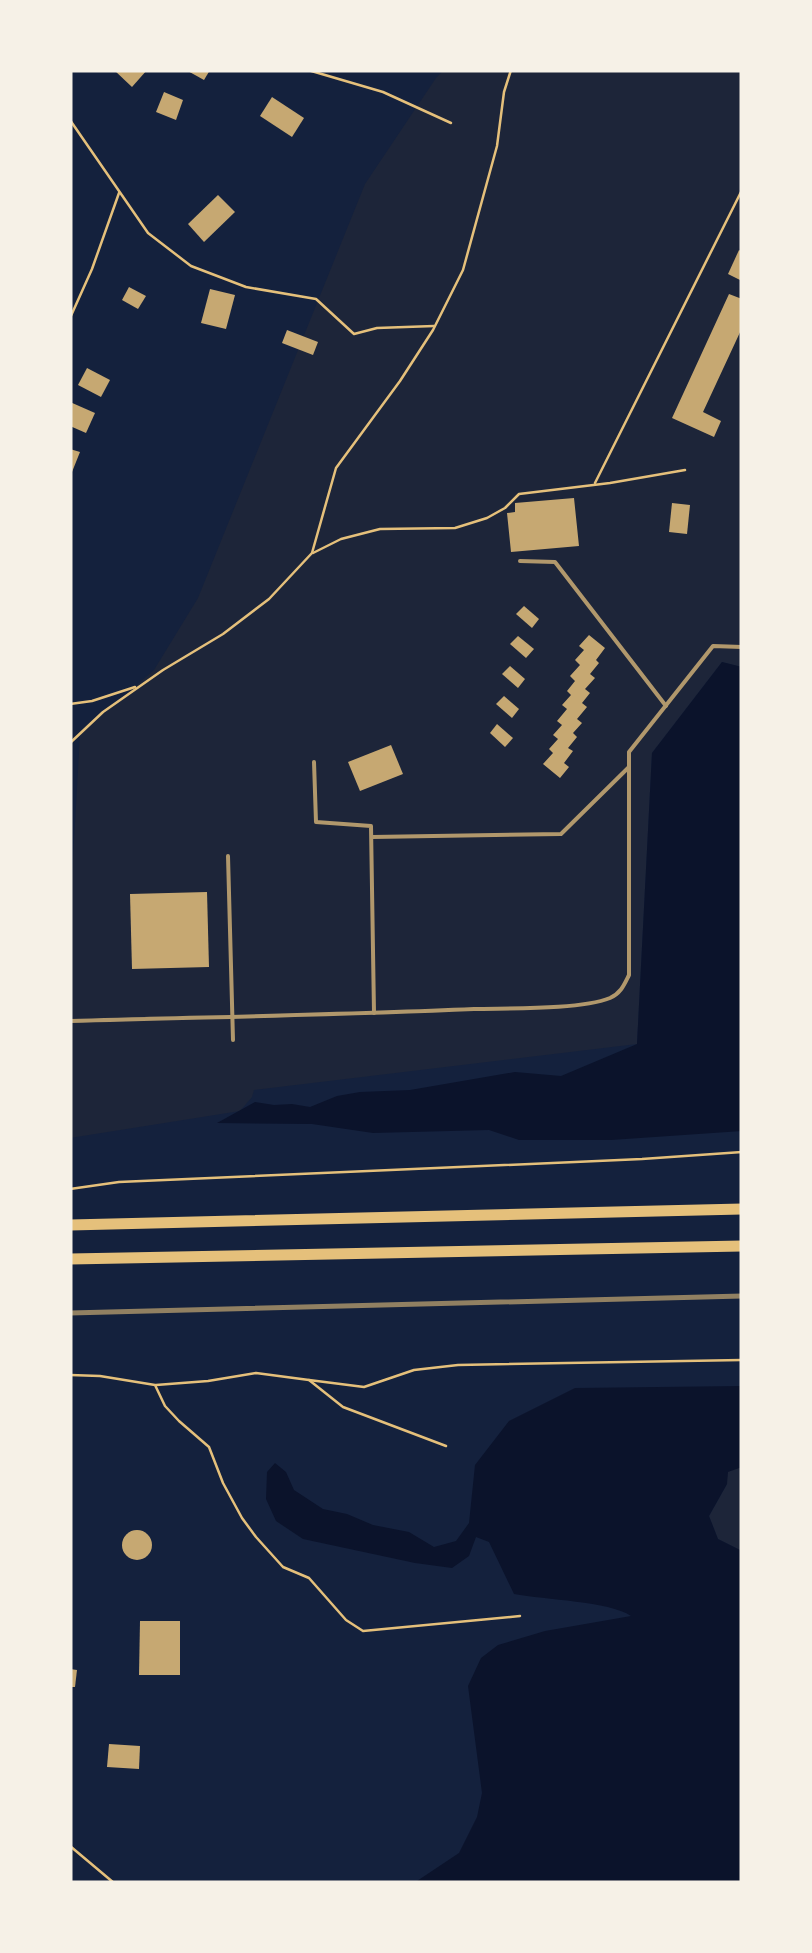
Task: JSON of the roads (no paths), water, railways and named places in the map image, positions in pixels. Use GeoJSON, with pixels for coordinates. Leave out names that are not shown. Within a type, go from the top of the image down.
{"type":"FeatureCollection","features":[{"type":"Feature","properties":{"kind":"highway"},"geometry":{"type":"LineString","coordinates":[[70,1226],[742,1209]]}},
{"type":"Feature","properties":{"kind":"highway"},"geometry":{"type":"LineString","coordinates":[[70,1259],[742,1246]]}},
{"type":"Feature","properties":{"kind":"lane"},"geometry":{"type":"LineString","coordinates":[[520,562],[555,562],[666,706]]}},
{"type":"Feature","properties":{"kind":"lane"},"geometry":{"type":"LineString","coordinates":[[70,1021],[374,1013],[575,1004],[612,997],[629,975],[629,752],[712,646],[742,647]]}},
{"type":"Feature","properties":{"kind":"lane"},"geometry":{"type":"LineString","coordinates":[[314,762],[316,822],[372,826],[374,1013]]}},
{"type":"Feature","properties":{"kind":"lane"},"geometry":{"type":"LineString","coordinates":[[372,837],[560,834],[629,766]]}},
{"type":"Feature","properties":{"kind":"lane"},"geometry":{"type":"LineString","coordinates":[[228,856],[233,1040]]}},
{"type":"Feature","properties":{"kind":"railway"},"geometry":{"type":"LineString","coordinates":[[70,1313],[742,1296]]}}]}
